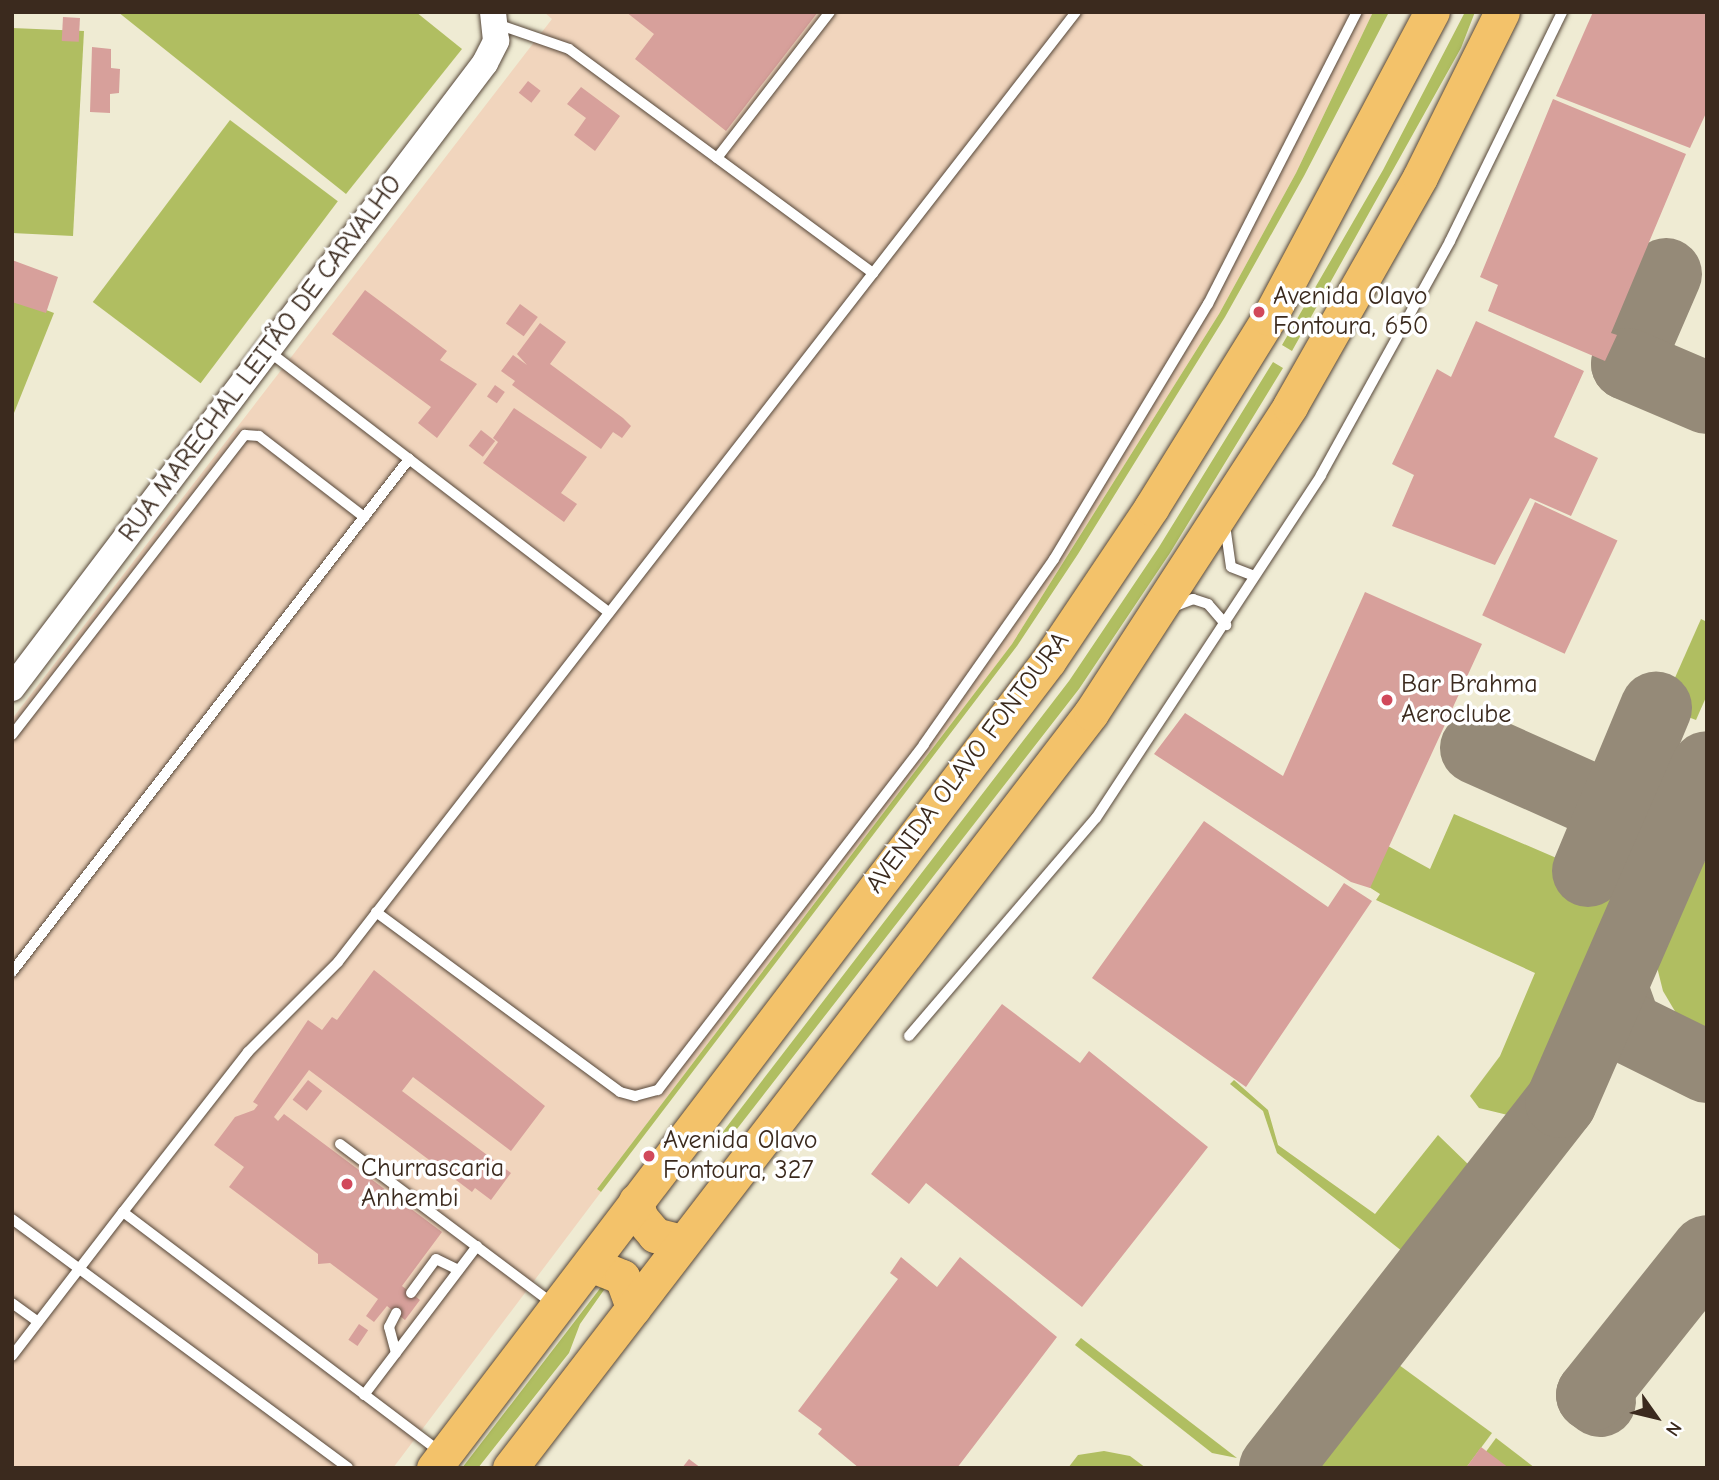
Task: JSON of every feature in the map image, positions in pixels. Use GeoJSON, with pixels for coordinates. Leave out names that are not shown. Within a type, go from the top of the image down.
{"type":"FeatureCollection","features":[{"type":"Feature","properties":{"kind":"main road","name":"AVENIDA OLAVO FONTOURA"},"geometry":{"type":"LineString","coordinates":[[439,1461],[1049,660],[1129,541],[1314,240],[1432,12]]}},
{"type":"Feature","properties":{"kind":"main road"},"geometry":{"type":"LineString","coordinates":[[510,1468],[1091,713],[1161,611],[1226,508],[1420,177],[1502,12]]}},
{"type":"Feature","properties":{"kind":"main road"},"geometry":{"type":"LineString","coordinates":[[636,1201],[640,1217],[655,1235],[682,1242]]}},
{"type":"Feature","properties":{"kind":"main road"},"geometry":{"type":"LineString","coordinates":[[590,1264],[622,1277],[633,1308]]}},
{"type":"Feature","properties":{"kind":"street","name":"RUA MARECHAL LEITÃO DE CARVALHO"},"geometry":{"type":"LineString","coordinates":[[12,688],[485,63],[496,41],[495,18]]}},
{"type":"Feature","properties":{"kind":"lane"},"geometry":{"type":"LineString","coordinates":[[717,158],[830,12]]}},
{"type":"Feature","properties":{"kind":"lane"},"geometry":{"type":"LineString","coordinates":[[12,1356],[248,1052],[326,976],[1076,12]]}},
{"type":"Feature","properties":{"kind":"lane"},"geometry":{"type":"LineString","coordinates":[[376,912],[620,1092],[635,1096],[658,1090],[924,744],[1054,559],[1208,304],[1357,12]]}},
{"type":"Feature","properties":{"kind":"lane"},"geometry":{"type":"LineString","coordinates":[[909,1036],[1096,818],[1226,625],[1254,576],[1321,475],[1450,240],[1562,12]]}},
{"type":"Feature","properties":{"kind":"lane"},"geometry":{"type":"LineString","coordinates":[[495,18],[569,48],[873,273]]}},
{"type":"Feature","properties":{"kind":"lane"},"geometry":{"type":"LineString","coordinates":[[267,350],[609,612]]}},
{"type":"Feature","properties":{"kind":"lane"},"geometry":{"type":"LineString","coordinates":[[12,734],[245,435],[259,436],[364,517]]}},
{"type":"Feature","properties":{"kind":"lane"},"geometry":{"type":"LineString","coordinates":[[12,972],[409,459]]}},
{"type":"Feature","properties":{"kind":"lane"},"geometry":{"type":"LineString","coordinates":[[1226,508],[1224,534],[1231,567],[1254,576]]}},
{"type":"Feature","properties":{"kind":"lane"},"geometry":{"type":"LineString","coordinates":[[1161,611],[1193,599],[1208,604],[1226,625]]}},
{"type":"Feature","properties":{"kind":"lane"},"geometry":{"type":"LineString","coordinates":[[340,1144],[557,1307]]}},
{"type":"Feature","properties":{"kind":"lane"},"geometry":{"type":"LineString","coordinates":[[124,1212],[364,1395],[439,1461]]}},
{"type":"Feature","properties":{"kind":"lane"},"geometry":{"type":"LineString","coordinates":[[12,1219],[348,1468]]}},
{"type":"Feature","properties":{"kind":"lane"},"geometry":{"type":"LineString","coordinates":[[364,1395],[477,1246]]}},
{"type":"Feature","properties":{"kind":"lane"},"geometry":{"type":"LineString","coordinates":[[411,1293],[436,1259],[459,1270]]}},
{"type":"Feature","properties":{"kind":"lane"},"geometry":{"type":"LineString","coordinates":[[12,1303],[38,1322]]}},
{"type":"Feature","properties":{"kind":"lane"},"geometry":{"type":"LineString","coordinates":[[396,1312],[389,1327],[396,1353]]}},
{"type":"Feature","properties":{"kind":"shaded area"},"geometry":{"type":"Polygon","coordinates":[[[544,12],[1373,12],[1296,173],[1219,314],[1012,644],[597,1189],[601,1192],[393,1468],[12,1468],[12,719],[552,19],[544,12]]]}},
{"type":"Feature","properties":{"kind":"green space"},"geometry":{"type":"Polygon","coordinates":[[[118,12],[416,12],[462,49],[346,194],[118,12]]]}},
{"type":"Feature","properties":{"kind":"green space"},"geometry":{"type":"Polygon","coordinates":[[[1373,12],[1389,12],[1304,176],[1225,317],[1078,554],[1017,646],[601,1192],[597,1189],[1012,644],[1219,314],[1296,173],[1373,12]]]}},
{"type":"Feature","properties":{"kind":"green space"},"geometry":{"type":"Polygon","coordinates":[[[1465,12],[1475,12],[1461,48],[1292,351],[1282,345],[1383,170],[1465,12]]]}},
{"type":"Feature","properties":{"kind":"green space"},"geometry":{"type":"Polygon","coordinates":[[[12,28],[84,31],[73,236],[12,233],[12,28]]]}},
{"type":"Feature","properties":{"kind":"green space"},"geometry":{"type":"Polygon","coordinates":[[[230,120],[338,201],[201,383],[93,302],[230,120]]]}},
{"type":"Feature","properties":{"kind":"green space"},"geometry":{"type":"Polygon","coordinates":[[[12,297],[54,313],[12,418],[12,297]]]}},
{"type":"Feature","properties":{"kind":"green space"},"geometry":{"type":"Polygon","coordinates":[[[1273,362],[1283,368],[1170,553],[1079,689],[719,1152],[712,1146],[1069,681],[1159,547],[1273,362]]]}},
{"type":"Feature","properties":{"kind":"green space"},"geometry":{"type":"Polygon","coordinates":[[[1701,619],[1707,622],[1707,695],[1696,720],[1662,707],[1701,619]]]}},
{"type":"Feature","properties":{"kind":"green space"},"geometry":{"type":"Polygon","coordinates":[[[1454,814],[1626,888],[1546,1074],[1516,1117],[1479,1108],[1470,1096],[1500,1056],[1535,973],[1376,900],[1380,894],[1369,887],[1388,846],[1430,869],[1454,814]]]}},
{"type":"Feature","properties":{"kind":"green space"},"geometry":{"type":"Polygon","coordinates":[[[1707,860],[1707,1034],[1676,1013],[1663,991],[1657,967],[1694,869],[1707,860]]]}},
{"type":"Feature","properties":{"kind":"green space"},"geometry":{"type":"Polygon","coordinates":[[[1234,1080],[1268,1110],[1278,1145],[1375,1214],[1438,1135],[1473,1169],[1407,1255],[1277,1153],[1263,1111],[1230,1084],[1234,1080]]]}},
{"type":"Feature","properties":{"kind":"green space"},"geometry":{"type":"Polygon","coordinates":[[[608,1278],[611,1280],[580,1324],[569,1353],[478,1468],[462,1468],[608,1278]]]}},
{"type":"Feature","properties":{"kind":"green space"},"geometry":{"type":"Polygon","coordinates":[[[1081,1338],[1237,1458],[1212,1453],[1075,1345],[1081,1338]]]}},
{"type":"Feature","properties":{"kind":"green space"},"geometry":{"type":"Polygon","coordinates":[[[1395,1362],[1492,1433],[1466,1468],[1311,1468],[1395,1362]]]}},
{"type":"Feature","properties":{"kind":"green space"},"geometry":{"type":"Polygon","coordinates":[[[1496,1438],[1535,1468],[1474,1468],[1496,1438]]]}},
{"type":"Feature","properties":{"kind":"green space"},"geometry":{"type":"Polygon","coordinates":[[[1104,1451],[1130,1456],[1146,1468],[1068,1468],[1078,1455],[1104,1451]]]}},
{"type":"Feature","properties":{"kind":"building"},"geometry":{"type":"Polygon","coordinates":[[[626,12],[818,12],[726,131],[635,59],[654,34],[626,12]]]}},
{"type":"Feature","properties":{"kind":"building"},"geometry":{"type":"Polygon","coordinates":[[[1593,12],[1707,12],[1707,111],[1690,148],[1556,96],[1593,12]]]}},
{"type":"Feature","properties":{"kind":"building"},"geometry":{"type":"Polygon","coordinates":[[[63,17],[80,18],[79,42],[62,41],[63,17]]]}},
{"type":"Feature","properties":{"kind":"building"},"geometry":{"type":"Polygon","coordinates":[[[92,47],[111,49],[111,68],[120,69],[119,93],[110,94],[110,113],[90,112],[92,47]]]}},
{"type":"Feature","properties":{"kind":"building"},"geometry":{"type":"Polygon","coordinates":[[[528,81],[541,91],[531,103],[519,93],[528,81]]]}},
{"type":"Feature","properties":{"kind":"building"},"geometry":{"type":"Polygon","coordinates":[[[581,87],[620,116],[595,151],[574,135],[586,118],[567,104],[581,87]]]}},
{"type":"Feature","properties":{"kind":"building"},"geometry":{"type":"Polygon","coordinates":[[[1553,99],[1686,154],[1611,333],[1617,335],[1605,361],[1488,311],[1498,285],[1480,277],[1553,99]]]}},
{"type":"Feature","properties":{"kind":"building"},"geometry":{"type":"Polygon","coordinates":[[[12,260],[58,277],[46,313],[12,302],[12,260]]]}},
{"type":"Feature","properties":{"kind":"building"},"geometry":{"type":"Polygon","coordinates":[[[365,290],[447,351],[440,360],[477,384],[437,438],[418,423],[431,407],[332,334],[365,290]]]}},
{"type":"Feature","properties":{"kind":"building"},"geometry":{"type":"Polygon","coordinates":[[[520,304],[538,317],[524,336],[506,323],[520,304]]]}},
{"type":"Feature","properties":{"kind":"building"},"geometry":{"type":"Polygon","coordinates":[[[1476,321],[1584,371],[1554,437],[1598,458],[1571,516],[1530,498],[1495,565],[1392,526],[1414,475],[1392,464],[1437,369],[1451,377],[1476,321]]]}},
{"type":"Feature","properties":{"kind":"building"},"geometry":{"type":"Polygon","coordinates":[[[540,323],[566,342],[550,364],[631,426],[622,438],[613,432],[601,449],[512,385],[515,381],[501,371],[513,355],[527,365],[517,354],[540,323]]]}},
{"type":"Feature","properties":{"kind":"building"},"geometry":{"type":"Polygon","coordinates":[[[495,385],[505,392],[497,403],[487,396],[495,385]]]}},
{"type":"Feature","properties":{"kind":"building"},"geometry":{"type":"Polygon","coordinates":[[[514,408],[587,457],[561,493],[577,504],[564,522],[483,463],[498,442],[493,438],[514,408]]]}},
{"type":"Feature","properties":{"kind":"building"},"geometry":{"type":"Polygon","coordinates":[[[481,430],[495,441],[483,457],[469,446],[481,430]]]}},
{"type":"Feature","properties":{"kind":"building"},"geometry":{"type":"Polygon","coordinates":[[[1535,502],[1617,540],[1565,654],[1482,615],[1535,502]]]}},
{"type":"Feature","properties":{"kind":"building"},"geometry":{"type":"Polygon","coordinates":[[[1365,592],[1482,644],[1370,888],[1351,882],[1154,754],[1185,713],[1283,776],[1365,592]]]}},
{"type":"Feature","properties":{"kind":"building"},"geometry":{"type":"Polygon","coordinates":[[[1204,821],[1328,907],[1344,883],[1372,901],[1246,1087],[1092,978],[1204,821]]]}},
{"type":"Feature","properties":{"kind":"building"},"geometry":{"type":"Polygon","coordinates":[[[374,970],[545,1106],[511,1151],[413,1077],[402,1091],[511,1173],[491,1200],[475,1188],[472,1192],[309,1070],[274,1117],[278,1121],[284,1114],[442,1232],[402,1286],[420,1300],[405,1320],[387,1306],[374,1322],[366,1316],[378,1299],[330,1263],[318,1264],[318,1254],[229,1187],[244,1167],[214,1145],[235,1117],[254,1110],[258,1105],[253,1102],[308,1020],[322,1030],[332,1017],[337,1020],[374,970]]]}},
{"type":"Feature","properties":{"kind":"building"},"geometry":{"type":"Polygon","coordinates":[[[1002,1004],[1080,1063],[1089,1051],[1208,1147],[1082,1307],[926,1183],[909,1204],[871,1174],[1002,1004]]]}},
{"type":"Feature","properties":{"kind":"building"},"geometry":{"type":"Polygon","coordinates":[[[308,1080],[322,1091],[307,1111],[293,1100],[308,1080]]]}},
{"type":"Feature","properties":{"kind":"building"},"geometry":{"type":"Polygon","coordinates":[[[901,1257],[937,1287],[960,1257],[1057,1337],[957,1468],[859,1468],[818,1434],[822,1429],[798,1411],[898,1279],[890,1273],[901,1257]]]}},
{"type":"Feature","properties":{"kind":"building"},"geometry":{"type":"Polygon","coordinates":[[[359,1324],[368,1330],[357,1346],[348,1340],[359,1324]]]}},
{"type":"Feature","properties":{"kind":"building"},"geometry":{"type":"Polygon","coordinates":[[[1481,1447],[1509,1468],[1466,1468],[1481,1447]]]}},
{"type":"Feature","properties":{"kind":"building"},"geometry":{"type":"Polygon","coordinates":[[[689,1459],[701,1468],[682,1468],[689,1459]]]}},
{"type":"Feature","properties":{"kind":"taxiway"},"geometry":{"type":"LineString","coordinates":[[1666,274],[1627,364],[1707,398]]}},
{"type":"Feature","properties":{"kind":"taxiway"},"geometry":{"type":"LineString","coordinates":[[1588,871],[1656,708]]}},
{"type":"Feature","properties":{"kind":"taxiway"},"geometry":{"type":"LineString","coordinates":[[1476,748],[1613,809]]}},
{"type":"Feature","properties":{"kind":"taxiway"},"geometry":{"type":"LineString","coordinates":[[1275,1468],[1561,1102],[1707,767]]}},
{"type":"Feature","properties":{"kind":"taxiway"},"geometry":{"type":"LineString","coordinates":[[1612,988],[1626,1027],[1707,1067]]}},
{"type":"Feature","properties":{"kind":"taxiway"},"geometry":{"type":"LineString","coordinates":[[1600,1401],[1592,1395],[1707,1251]]}},
{"type":"Feature","properties":{"kind":"place","name":"Avenida Olavo Fontoura, 650"},"geometry":{"type":"Point","coordinates":[1259,312]}},
{"type":"Feature","properties":{"kind":"place","name":"Bar Brahma Aeroclube"},"geometry":{"type":"Point","coordinates":[1387,700]}},
{"type":"Feature","properties":{"kind":"place","name":"Avenida Olavo Fontoura, 327"},"geometry":{"type":"Point","coordinates":[649,1156]}},
{"type":"Feature","properties":{"kind":"place","name":"Churrascaria Anhembi"},"geometry":{"type":"Point","coordinates":[347,1184]}}]}
